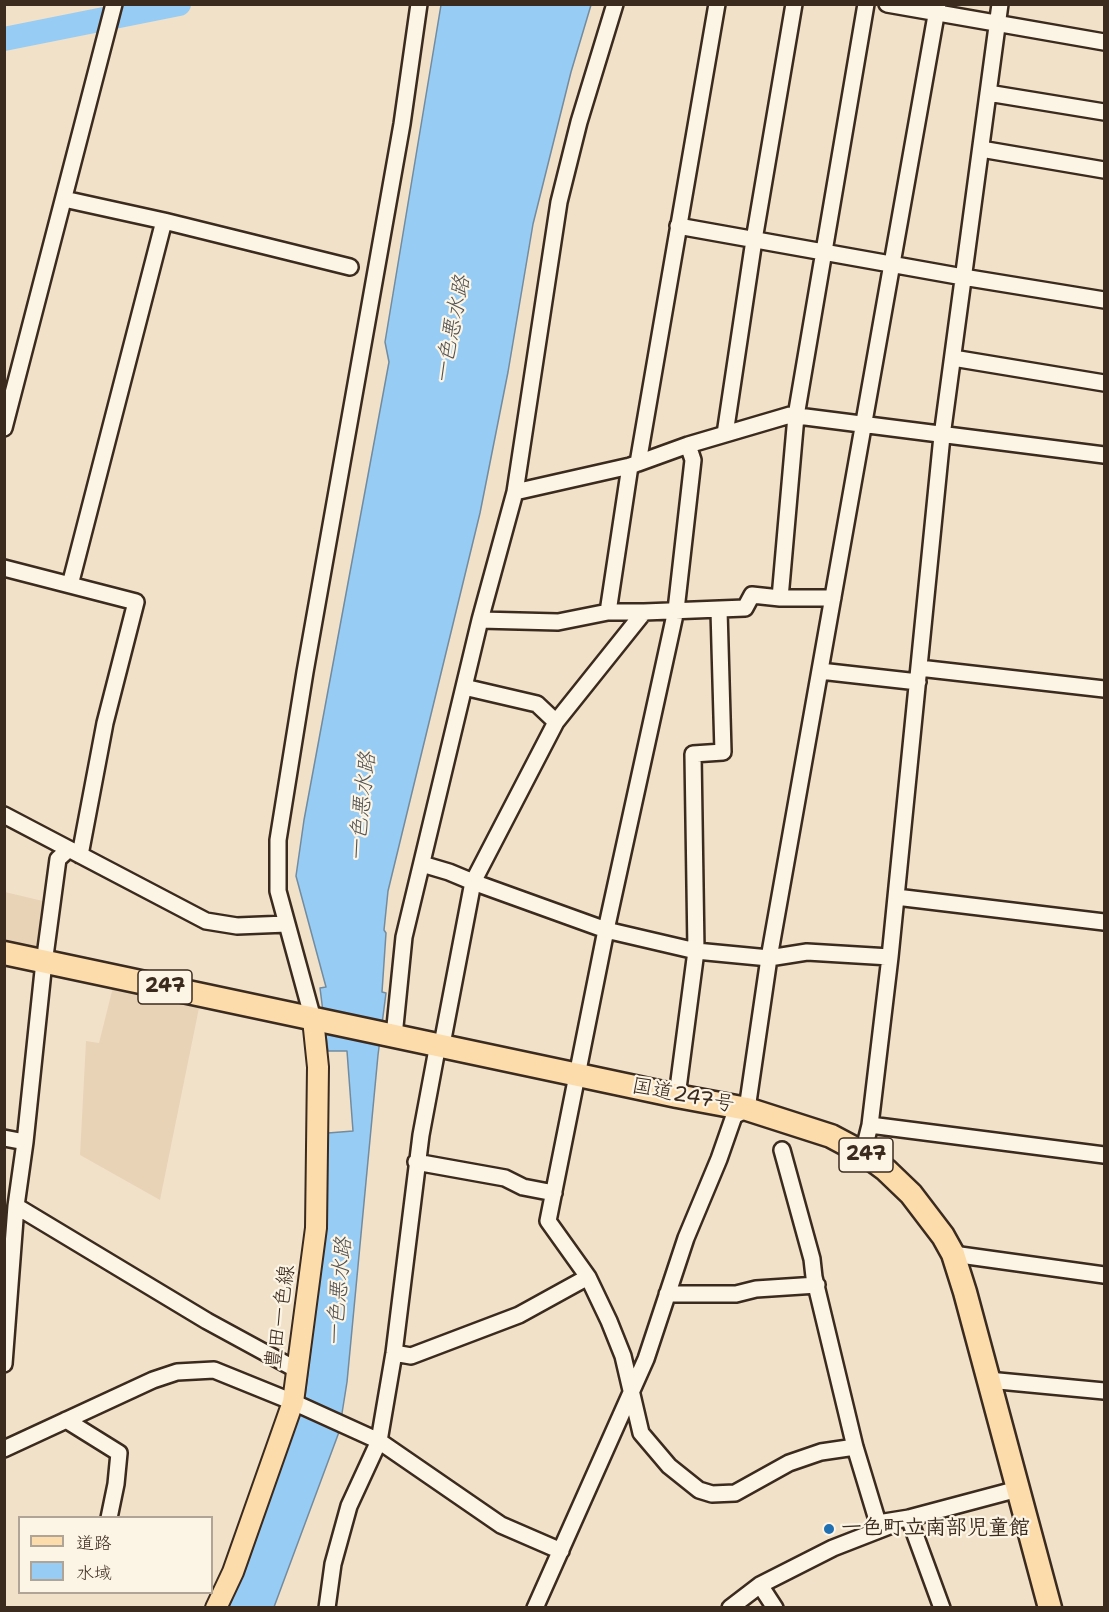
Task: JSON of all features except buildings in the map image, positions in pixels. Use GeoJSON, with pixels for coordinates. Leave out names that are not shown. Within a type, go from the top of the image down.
{"type":"FeatureCollection","features":[{"type":"Feature","properties":{"kind":"highway","name":"国道247号"},"geometry":{"type":"LineString","coordinates":[[4,953],[676,1096],[747,1109],[831,1136],[863,1153],[886,1170],[911,1194],[943,1236],[953,1254],[1050,1608]]}},
{"type":"Feature","properties":{"kind":"main road","name":"豊田一色線"},"geometry":{"type":"LineString","coordinates":[[216,1608],[233,1572],[297,1404],[297,1370],[316,1228],[319,1021]]}},
{"type":"Feature","properties":{"kind":"street"},"geometry":{"type":"LineString","coordinates":[[319,1021],[278,891],[278,840],[304,672],[402,124],[418,4]]}},
{"type":"Feature","properties":{"kind":"street"},"geometry":{"type":"LineString","coordinates":[[388,1035],[404,938],[480,620],[515,492],[559,202],[579,122],[615,4]]}},
{"type":"Feature","properties":{"kind":"street"},"geometry":{"type":"LineString","coordinates":[[608,612],[717,4]]}},
{"type":"Feature","properties":{"kind":"street"},"geometry":{"type":"LineString","coordinates":[[725,434],[754,240],[794,4]]}},
{"type":"Feature","properties":{"kind":"street"},"geometry":{"type":"LineString","coordinates":[[780,598],[796,416],[866,4]]}},
{"type":"Feature","properties":{"kind":"street"},"geometry":{"type":"LineString","coordinates":[[887,4],[938,9],[997,24],[1104,42]]}},
{"type":"Feature","properties":{"kind":"street"},"geometry":{"type":"LineString","coordinates":[[863,1153],[870,1125],[890,957],[942,436],[1000,4]]}},
{"type":"Feature","properties":{"kind":"street"},"geometry":{"type":"LineString","coordinates":[[4,428],[114,5]]}},
{"type":"Feature","properties":{"kind":"street"},"geometry":{"type":"LineString","coordinates":[[535,1608],[646,1359],[686,1238],[734,1116],[747,1109],[769,958],[938,9]]}},
{"type":"Feature","properties":{"kind":"street"},"geometry":{"type":"LineString","coordinates":[[988,93],[1104,112]]}},
{"type":"Feature","properties":{"kind":"street"},"geometry":{"type":"LineString","coordinates":[[981,149],[1104,170]]}},
{"type":"Feature","properties":{"kind":"street"},"geometry":{"type":"LineString","coordinates":[[64,199],[164,220],[350,267]]}},
{"type":"Feature","properties":{"kind":"street"},"geometry":{"type":"LineString","coordinates":[[70,585],[164,220]]}},
{"type":"Feature","properties":{"kind":"street"},"geometry":{"type":"LineString","coordinates":[[678,226],[1104,300]]}},
{"type":"Feature","properties":{"kind":"street"},"geometry":{"type":"LineString","coordinates":[[953,358],[1104,383]]}},
{"type":"Feature","properties":{"kind":"street"},"geometry":{"type":"LineString","coordinates":[[515,492],[634,464],[688,445],[790,416],[1104,455]]}},
{"type":"Feature","properties":{"kind":"street"},"geometry":{"type":"LineString","coordinates":[[688,445],[693,460],[676,610],[606,930],[548,1221],[588,1277],[609,1321],[623,1356],[641,1433],[669,1466],[699,1490],[712,1494],[735,1493],[789,1463],[821,1452],[855,1447]]}},
{"type":"Feature","properties":{"kind":"street"},"geometry":{"type":"LineString","coordinates":[[4,568],[136,602],[75,852]]}},
{"type":"Feature","properties":{"kind":"street"},"geometry":{"type":"LineString","coordinates":[[480,620],[558,622],[608,612],[746,608],[752,595],[780,598],[833,598]]}},
{"type":"Feature","properties":{"kind":"street"},"geometry":{"type":"LineString","coordinates":[[676,1096],[696,951],[693,754],[723,752],[719,610]]}},
{"type":"Feature","properties":{"kind":"street"},"geometry":{"type":"LineString","coordinates":[[327,1608],[333,1564],[349,1506],[380,1441],[394,1353],[416,1162],[438,1044],[443,1039],[473,882],[556,722],[644,612]]}},
{"type":"Feature","properties":{"kind":"street"},"geometry":{"type":"LineString","coordinates":[[820,671],[918,675],[1104,688]]}},
{"type":"Feature","properties":{"kind":"street"},"geometry":{"type":"LineString","coordinates":[[464,687],[537,704],[556,722]]}},
{"type":"Feature","properties":{"kind":"street"},"geometry":{"type":"LineString","coordinates":[[4,815],[206,921],[237,926],[287,924]]}},
{"type":"Feature","properties":{"kind":"street"},"geometry":{"type":"LineString","coordinates":[[4,1364],[7,1291],[16,1206],[58,860],[75,852]]}},
{"type":"Feature","properties":{"kind":"street"},"geometry":{"type":"LineString","coordinates":[[422,864],[606,930],[696,951],[769,958],[807,952],[890,957]]}},
{"type":"Feature","properties":{"kind":"street"},"geometry":{"type":"LineString","coordinates":[[896,897],[1104,922]]}},
{"type":"Feature","properties":{"kind":"street"},"geometry":{"type":"LineString","coordinates":[[870,1125],[1104,1155]]}},
{"type":"Feature","properties":{"kind":"street"},"geometry":{"type":"LineString","coordinates":[[4,1138],[25,1142]]}},
{"type":"Feature","properties":{"kind":"street"},"geometry":{"type":"LineString","coordinates":[[782,1150],[855,1447],[878,1523],[909,1518],[1018,1489]]}},
{"type":"Feature","properties":{"kind":"street"},"geometry":{"type":"LineString","coordinates":[[416,1162],[505,1178],[523,1187],[554,1193]]}},
{"type":"Feature","properties":{"kind":"street"},"geometry":{"type":"LineString","coordinates":[[16,1206],[207,1322],[297,1370]]}},
{"type":"Feature","properties":{"kind":"street"},"geometry":{"type":"LineString","coordinates":[[953,1254],[1104,1275]]}},
{"type":"Feature","properties":{"kind":"street"},"geometry":{"type":"LineString","coordinates":[[394,1353],[411,1356],[519,1315],[588,1277]]}},
{"type":"Feature","properties":{"kind":"street"},"geometry":{"type":"LineString","coordinates":[[667,1294],[736,1294],[756,1289],[817,1285]]}},
{"type":"Feature","properties":{"kind":"street"},"geometry":{"type":"LineString","coordinates":[[4,1449],[153,1380],[177,1372],[214,1370],[380,1441],[501,1525],[561,1551]]}},
{"type":"Feature","properties":{"kind":"street"},"geometry":{"type":"LineString","coordinates":[[988,1380],[1104,1391]]}},
{"type":"Feature","properties":{"kind":"street"},"geometry":{"type":"LineString","coordinates":[[66,1420],[119,1453],[109,1516]]}},
{"type":"Feature","properties":{"kind":"street"},"geometry":{"type":"LineString","coordinates":[[730,1608],[760,1585],[833,1548],[909,1518]]}},
{"type":"Feature","properties":{"kind":"street"},"geometry":{"type":"LineString","coordinates":[[909,1518],[942,1608]]}},
{"type":"Feature","properties":{"kind":"street"},"geometry":{"type":"LineString","coordinates":[[760,1585],[775,1608]]}},
{"type":"Feature","properties":{"kind":"shaded area"},"geometry":{"type":"Polygon","coordinates":[[[5,892],[47,902],[43,948],[5,941],[5,892]]]}},
{"type":"Feature","properties":{"kind":"shaded area"},"geometry":{"type":"Polygon","coordinates":[[[113,987],[199,1008],[160,1200],[80,1155],[86,1041],[99,1043],[113,987]]]}},
{"type":"Feature","properties":{"kind":"water","name":"一色悪水路"},"geometry":{"type":"Polygon","coordinates":[[[441,5],[591,5],[571,72],[533,224],[508,372],[480,513],[388,891],[382,992],[386,993],[347,1382],[339,1432],[274,1607],[228,1608],[245,1571],[305,1397],[317,1297],[328,1133],[353,1131],[347,1051],[328,1051],[320,988],[326,987],[296,876],[304,820],[389,362],[385,342],[441,5]]]}},
{"type":"Feature","properties":{"kind":"waterway"},"geometry":{"type":"LineString","coordinates":[[4,39],[179,4]]}},
{"type":"Feature","properties":{"kind":"place","name":"一色町立南部児童館"},"geometry":{"type":"Point","coordinates":[829,1529]}}]}
